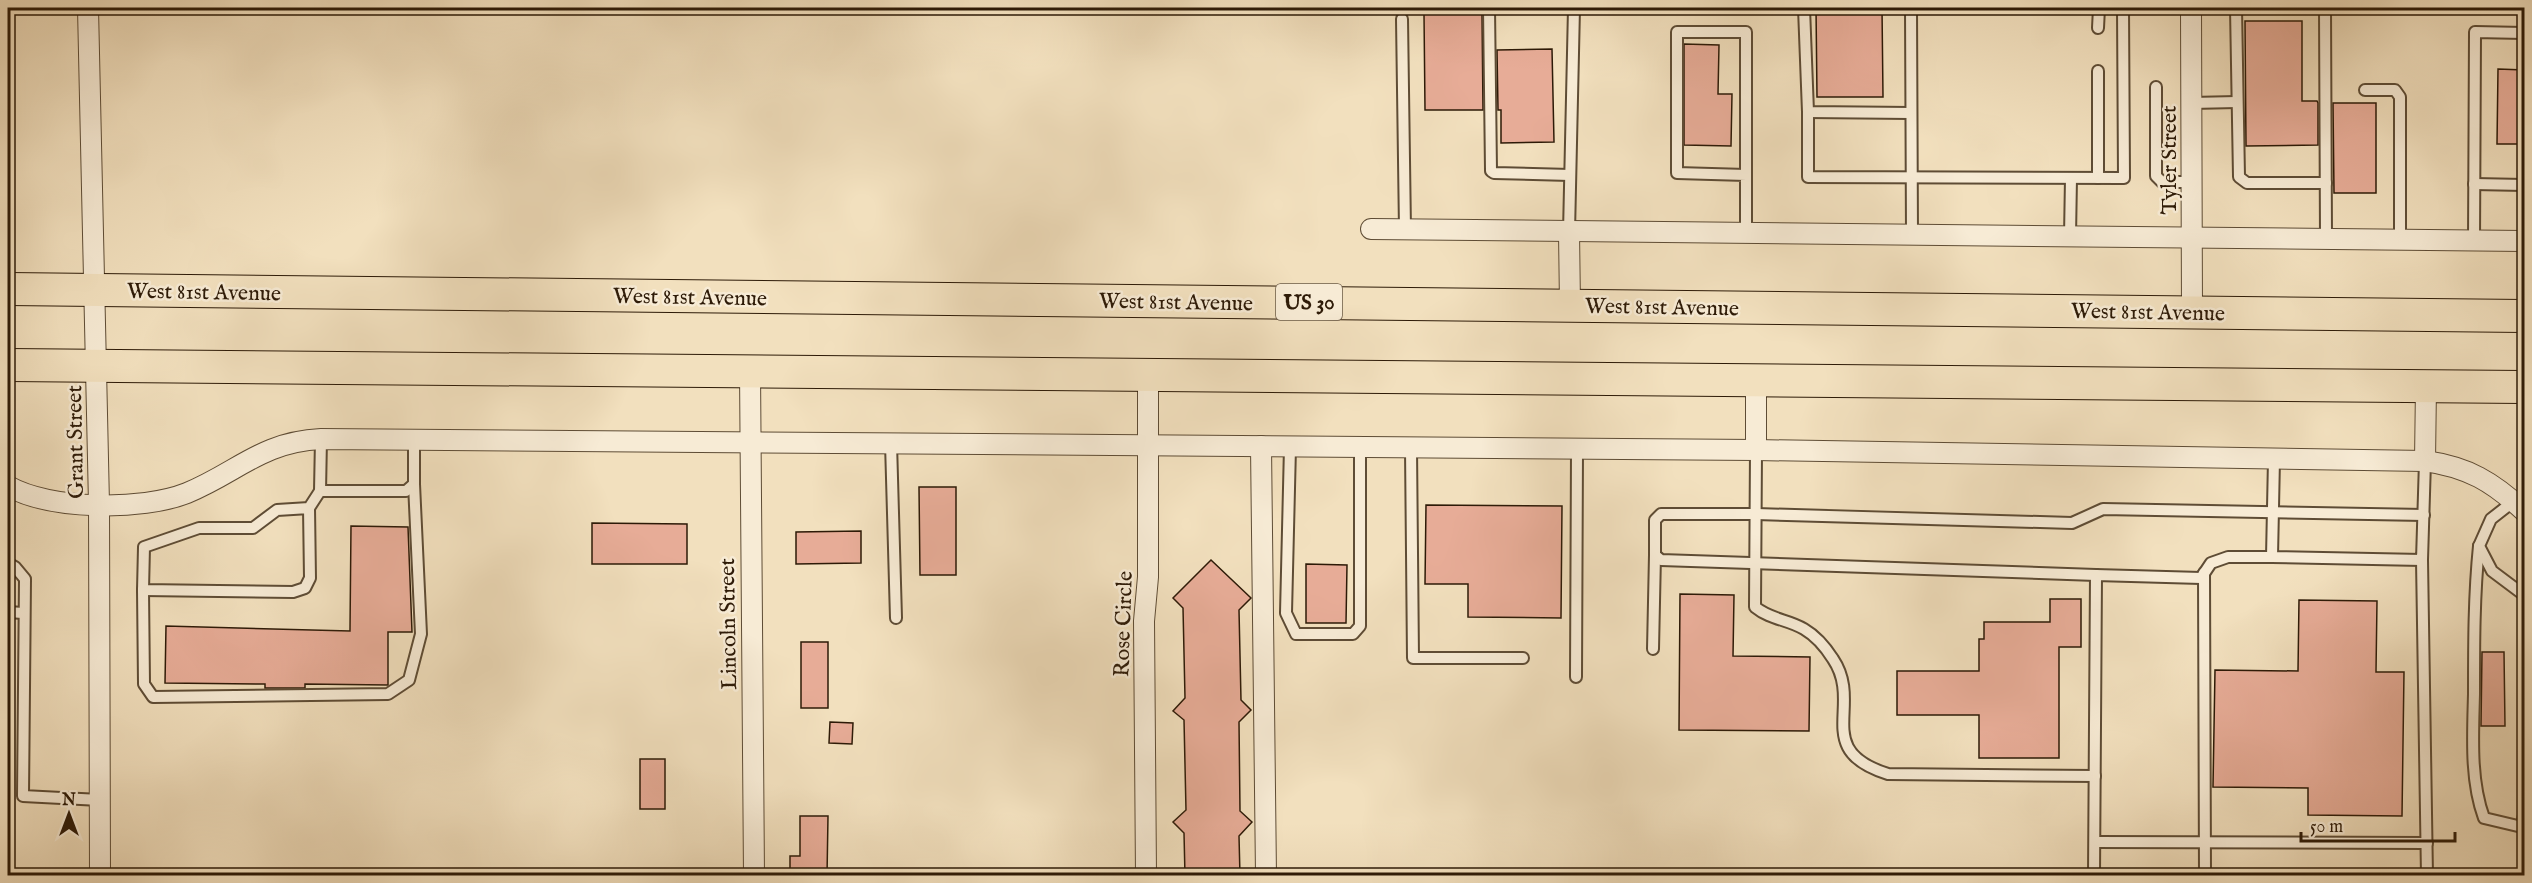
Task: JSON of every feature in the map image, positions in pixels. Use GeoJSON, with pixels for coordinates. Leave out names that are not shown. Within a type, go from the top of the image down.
{"type":"FeatureCollection","features":[{"type":"Feature","properties":{"kind":"main road","name":"West 81st Avenue"},"geometry":{"type":"LineString","coordinates":[[8,289],[2524,316]]}},
{"type":"Feature","properties":{"kind":"main road"},"geometry":{"type":"LineString","coordinates":[[8,364],[2524,387]]}},
{"type":"Feature","properties":{"kind":"street","name":"Grant Street"},"geometry":{"type":"LineString","coordinates":[[88,8],[99,504],[100,876]]}},
{"type":"Feature","properties":{"kind":"street","name":"Tyler Street"},"geometry":{"type":"LineString","coordinates":[[2191,8],[2192,312]]}},
{"type":"Feature","properties":{"kind":"street"},"geometry":{"type":"LineString","coordinates":[[1371,229],[2524,241]]}},
{"type":"Feature","properties":{"kind":"street"},"geometry":{"type":"LineString","coordinates":[[1569,232],[1570,305]]}},
{"type":"Feature","properties":{"kind":"street","name":"Lincoln Street"},"geometry":{"type":"LineString","coordinates":[[750,371],[754,876]]}},
{"type":"Feature","properties":{"kind":"street","name":"Rose Circle"},"geometry":{"type":"LineString","coordinates":[[1146,876],[1144,621],[1148,577],[1148,375]]}},
{"type":"Feature","properties":{"kind":"street"},"geometry":{"type":"LineString","coordinates":[[1756,380],[1756,450]]}},
{"type":"Feature","properties":{"kind":"street"},"geometry":{"type":"LineString","coordinates":[[2425,461],[2426,386]]}},
{"type":"Feature","properties":{"kind":"street"},"geometry":{"type":"LineString","coordinates":[[8,486],[28,497],[53,502],[99,504],[152,502],[189,492],[266,451],[304,440],[321,439],[1148,445],[1756,450],[2425,461],[2452,465],[2478,475],[2519,506]]}},
{"type":"Feature","properties":{"kind":"street"},"geometry":{"type":"LineString","coordinates":[[1261,446],[1266,876]]}},
{"type":"Feature","properties":{"kind":"lane"},"geometry":{"type":"LineString","coordinates":[[1489,8],[1491,171],[1494,174],[1570,174]]}},
{"type":"Feature","properties":{"kind":"lane"},"geometry":{"type":"LineString","coordinates":[[1569,232],[1574,8]]}},
{"type":"Feature","properties":{"kind":"lane"},"geometry":{"type":"LineString","coordinates":[[1804,8],[1808,177],[2124,178],[2123,8]]}},
{"type":"Feature","properties":{"kind":"lane"},"geometry":{"type":"LineString","coordinates":[[1911,8],[1912,235]]}},
{"type":"Feature","properties":{"kind":"lane"},"geometry":{"type":"LineString","coordinates":[[2098,28],[2099,8]]}},
{"type":"Feature","properties":{"kind":"lane"},"geometry":{"type":"LineString","coordinates":[[2236,8],[2239,177],[2247,183],[2326,183]]}},
{"type":"Feature","properties":{"kind":"lane"},"geometry":{"type":"LineString","coordinates":[[2325,8],[2326,239]]}},
{"type":"Feature","properties":{"kind":"lane"},"geometry":{"type":"LineString","coordinates":[[1402,19],[1405,230]]}},
{"type":"Feature","properties":{"kind":"lane"},"geometry":{"type":"LineString","coordinates":[[1746,175],[1677,173],[1677,32],[1746,32],[1746,175],[1746,233]]}},
{"type":"Feature","properties":{"kind":"lane"},"geometry":{"type":"LineString","coordinates":[[2474,241],[2475,32],[2524,33]]}},
{"type":"Feature","properties":{"kind":"lane"},"geometry":{"type":"LineString","coordinates":[[2098,71],[2098,178]]}},
{"type":"Feature","properties":{"kind":"lane"},"geometry":{"type":"LineString","coordinates":[[2156,87],[2156,176],[2162,182],[2192,182]]}},
{"type":"Feature","properties":{"kind":"lane"},"geometry":{"type":"LineString","coordinates":[[2365,90],[2395,90],[2400,97],[2400,240]]}},
{"type":"Feature","properties":{"kind":"lane"},"geometry":{"type":"LineString","coordinates":[[2191,103],[2237,102]]}},
{"type":"Feature","properties":{"kind":"lane"},"geometry":{"type":"LineString","coordinates":[[1808,112],[1911,113]]}},
{"type":"Feature","properties":{"kind":"lane"},"geometry":{"type":"LineString","coordinates":[[2070,236],[2071,178]]}},
{"type":"Feature","properties":{"kind":"lane"},"geometry":{"type":"LineString","coordinates":[[2474,184],[2524,185]]}},
{"type":"Feature","properties":{"kind":"lane"},"geometry":{"type":"LineString","coordinates":[[143,590],[293,592],[304,588],[310,578],[309,508],[320,491],[321,439]]}},
{"type":"Feature","properties":{"kind":"lane"},"geometry":{"type":"LineString","coordinates":[[309,508],[277,510],[253,528],[200,528],[144,547],[144,684],[153,697],[388,694],[409,680],[421,634],[414,440]]}},
{"type":"Feature","properties":{"kind":"lane"},"geometry":{"type":"LineString","coordinates":[[891,443],[896,618]]}},
{"type":"Feature","properties":{"kind":"lane"},"geometry":{"type":"LineString","coordinates":[[1290,447],[1286,613],[1296,634],[1353,634],[1360,626],[1360,447]]}},
{"type":"Feature","properties":{"kind":"lane"},"geometry":{"type":"LineString","coordinates":[[1411,448],[1413,658],[1523,658]]}},
{"type":"Feature","properties":{"kind":"lane"},"geometry":{"type":"LineString","coordinates":[[1576,677],[1577,450]]}},
{"type":"Feature","properties":{"kind":"lane"},"geometry":{"type":"LineString","coordinates":[[1756,450],[1755,607],[1767,617],[1804,629],[1822,644],[1834,660],[1843,677],[1844,740],[1852,755],[1870,769],[1888,774],[2095,777]]}},
{"type":"Feature","properties":{"kind":"lane"},"geometry":{"type":"LineString","coordinates":[[2272,557],[2274,459]]}},
{"type":"Feature","properties":{"kind":"lane"},"geometry":{"type":"LineString","coordinates":[[2425,461],[2422,560],[2427,876]]}},
{"type":"Feature","properties":{"kind":"lane"},"geometry":{"type":"LineString","coordinates":[[320,491],[406,491],[414,484]]}},
{"type":"Feature","properties":{"kind":"lane"},"geometry":{"type":"LineString","coordinates":[[2519,506],[2491,519],[2479,546],[2474,589],[2473,752],[2479,804],[2484,818],[2523,827],[2524,815]]}},
{"type":"Feature","properties":{"kind":"lane"},"geometry":{"type":"LineString","coordinates":[[1653,649],[1655,520],[1661,514],[1756,514],[2072,523],[2103,509],[2424,515]]}},
{"type":"Feature","properties":{"kind":"lane"},"geometry":{"type":"LineString","coordinates":[[2479,546],[2492,571],[2524,595]]}},
{"type":"Feature","properties":{"kind":"lane"},"geometry":{"type":"LineString","coordinates":[[1655,555],[1661,560],[2201,578],[2211,563],[2228,557],[2422,560]]}},
{"type":"Feature","properties":{"kind":"lane"},"geometry":{"type":"LineString","coordinates":[[8,563],[15,567],[25,579],[23,796],[100,800]]}},
{"type":"Feature","properties":{"kind":"lane"},"geometry":{"type":"LineString","coordinates":[[2204,573],[2205,876]]}},
{"type":"Feature","properties":{"kind":"lane"},"geometry":{"type":"LineString","coordinates":[[2094,876],[2096,575]]}},
{"type":"Feature","properties":{"kind":"lane"},"geometry":{"type":"LineString","coordinates":[[8,612],[23,612]]}},
{"type":"Feature","properties":{"kind":"lane"},"geometry":{"type":"LineString","coordinates":[[2095,842],[2427,843]]}},
{"type":"Feature","properties":{"kind":"building"},"geometry":{"type":"Polygon","coordinates":[[[1816,8],[1882,8],[1883,97],[1817,97],[1816,8]]]}},
{"type":"Feature","properties":{"kind":"building"},"geometry":{"type":"Polygon","coordinates":[[[1424,14],[1482,14],[1483,110],[1425,110],[1424,14]]]}},
{"type":"Feature","properties":{"kind":"building"},"geometry":{"type":"Polygon","coordinates":[[[2245,21],[2302,21],[2302,101],[2317,101],[2318,103],[2318,145],[2246,146],[2245,21]]]}},
{"type":"Feature","properties":{"kind":"building"},"geometry":{"type":"Polygon","coordinates":[[[1684,44],[1719,45],[1718,94],[1732,94],[1731,146],[1684,145],[1684,44]]]}},
{"type":"Feature","properties":{"kind":"building"},"geometry":{"type":"Polygon","coordinates":[[[1552,49],[1554,142],[1501,143],[1497,50],[1552,49]]]}},
{"type":"Feature","properties":{"kind":"building"},"geometry":{"type":"Polygon","coordinates":[[[2498,69],[2524,70],[2524,144],[2497,144],[2498,69]]]}},
{"type":"Feature","properties":{"kind":"building"},"geometry":{"type":"Polygon","coordinates":[[[2333,103],[2376,103],[2376,193],[2334,193],[2333,103]]]}},
{"type":"Feature","properties":{"kind":"building"},"geometry":{"type":"Polygon","coordinates":[[[919,487],[956,487],[956,575],[920,575],[919,487]]]}},
{"type":"Feature","properties":{"kind":"building"},"geometry":{"type":"Polygon","coordinates":[[[1426,505],[1562,506],[1561,618],[1468,617],[1468,584],[1425,584],[1426,505]]]}},
{"type":"Feature","properties":{"kind":"building"},"geometry":{"type":"Polygon","coordinates":[[[592,523],[687,524],[687,564],[592,564],[592,523]]]}},
{"type":"Feature","properties":{"kind":"building"},"geometry":{"type":"Polygon","coordinates":[[[351,526],[408,527],[412,632],[388,632],[388,685],[305,684],[305,688],[265,688],[265,684],[165,683],[166,626],[350,631],[351,526]]]}},
{"type":"Feature","properties":{"kind":"building"},"geometry":{"type":"Polygon","coordinates":[[[861,531],[861,563],[796,564],[796,532],[861,531]]]}},
{"type":"Feature","properties":{"kind":"building"},"geometry":{"type":"Polygon","coordinates":[[[1211,560],[1251,598],[1239,610],[1241,700],[1251,710],[1239,722],[1240,811],[1252,822],[1239,836],[1240,876],[1185,876],[1184,833],[1173,822],[1186,810],[1184,720],[1173,711],[1185,698],[1183,608],[1173,598],[1211,560]]]}},
{"type":"Feature","properties":{"kind":"building"},"geometry":{"type":"Polygon","coordinates":[[[1306,564],[1347,565],[1346,623],[1306,623],[1306,564]]]}},
{"type":"Feature","properties":{"kind":"building"},"geometry":{"type":"Polygon","coordinates":[[[1680,594],[1734,595],[1733,656],[1810,657],[1809,731],[1679,730],[1680,594]]]}},
{"type":"Feature","properties":{"kind":"building"},"geometry":{"type":"Polygon","coordinates":[[[2050,599],[2081,599],[2081,647],[2059,647],[2059,758],[1979,758],[1979,715],[1897,715],[1897,671],[1979,671],[1979,639],[1984,639],[1984,622],[2050,622],[2050,599]]]}},
{"type":"Feature","properties":{"kind":"building"},"geometry":{"type":"Polygon","coordinates":[[[2299,600],[2377,601],[2376,672],[2404,672],[2402,816],[2308,815],[2308,788],[2213,787],[2215,670],[2298,671],[2299,600]]]}},
{"type":"Feature","properties":{"kind":"building"},"geometry":{"type":"Polygon","coordinates":[[[801,642],[828,642],[828,708],[801,708],[801,642]]]}},
{"type":"Feature","properties":{"kind":"building"},"geometry":{"type":"Polygon","coordinates":[[[2482,652],[2504,652],[2505,726],[2481,726],[2482,652]]]}},
{"type":"Feature","properties":{"kind":"building"},"geometry":{"type":"Polygon","coordinates":[[[830,722],[853,723],[852,744],[829,743],[830,722]]]}},
{"type":"Feature","properties":{"kind":"building"},"geometry":{"type":"Polygon","coordinates":[[[640,759],[665,759],[665,809],[640,809],[640,759]]]}},
{"type":"Feature","properties":{"kind":"building"},"geometry":{"type":"Polygon","coordinates":[[[800,816],[828,816],[827,876],[790,876],[790,856],[800,856],[800,816]]]}}]}
